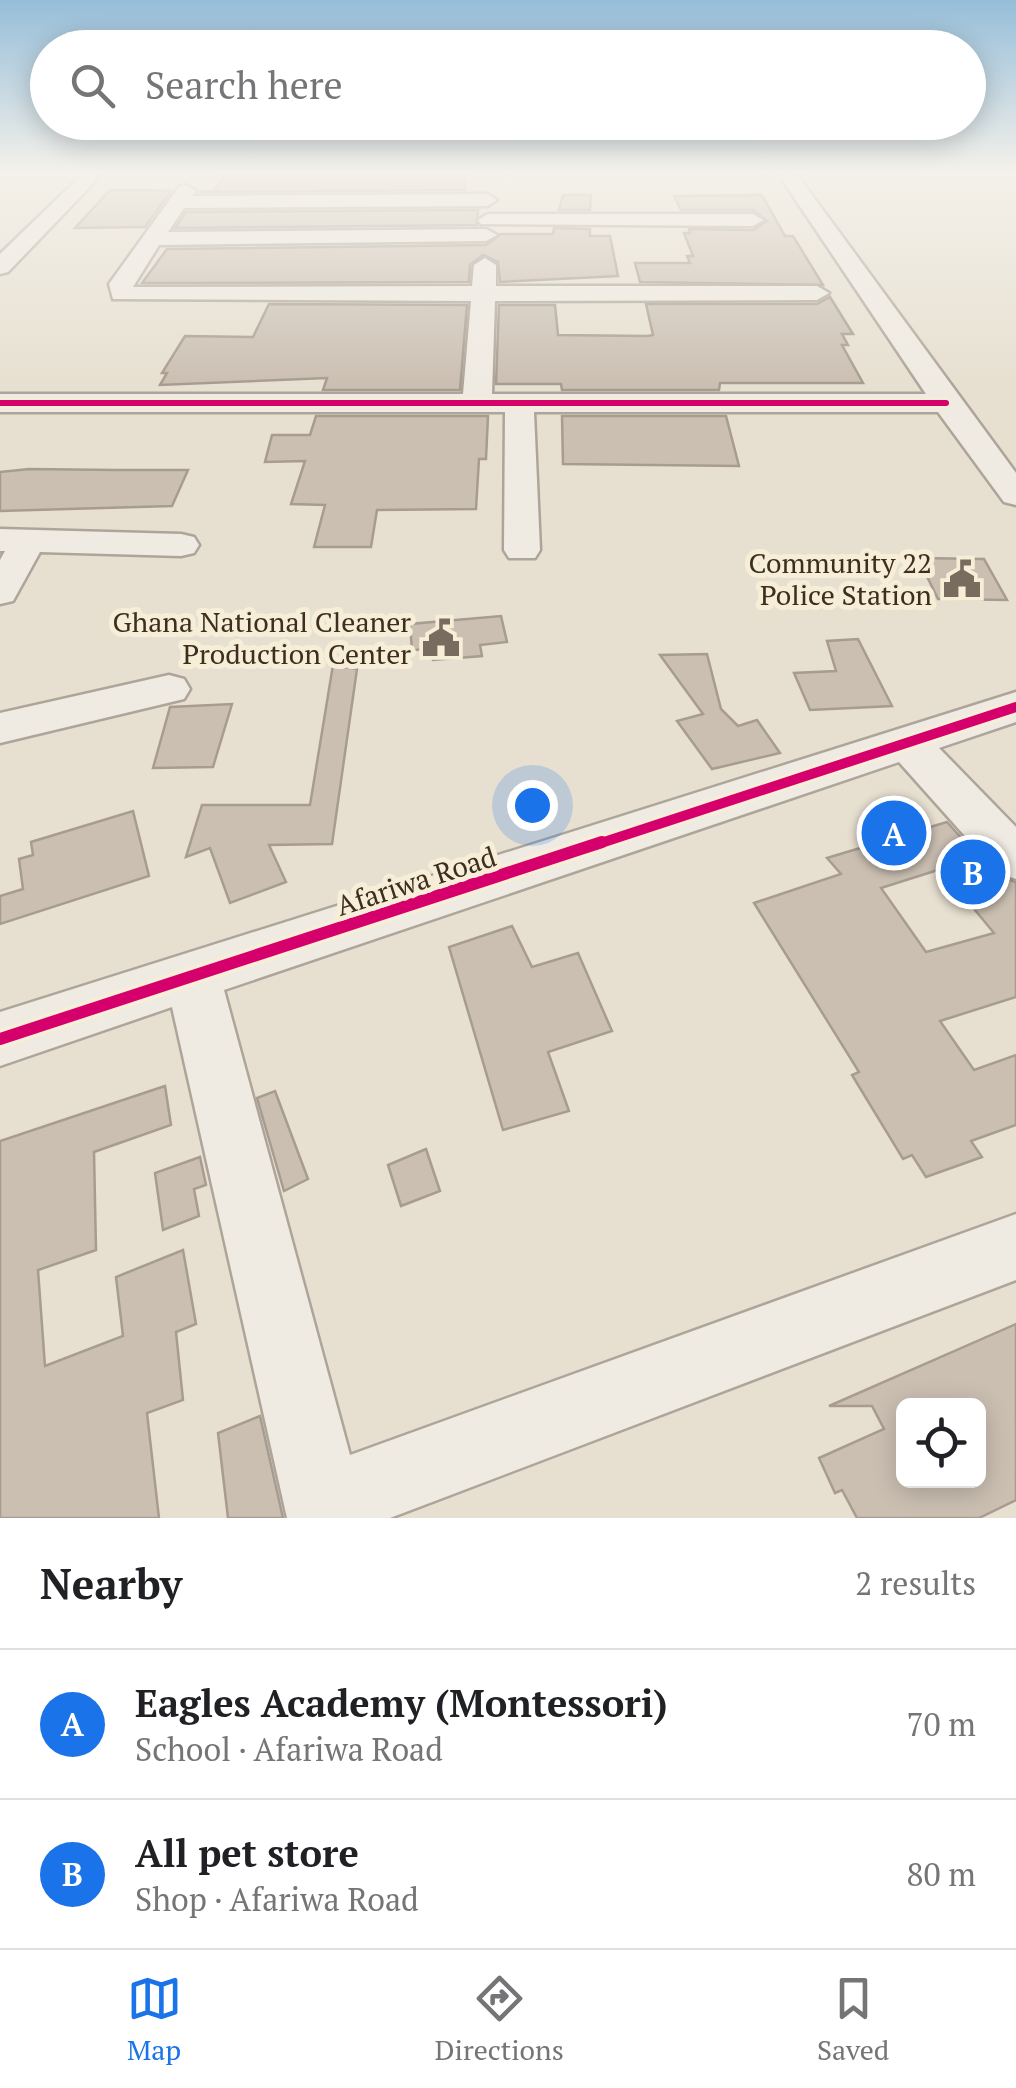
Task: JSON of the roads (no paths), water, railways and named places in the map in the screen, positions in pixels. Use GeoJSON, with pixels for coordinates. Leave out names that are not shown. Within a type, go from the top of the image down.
{"type":"FeatureCollection","features":[{"type":"Feature","properties":{"kind":"street"},"geometry":{"type":"LineString","coordinates":[[0,266],[23,243]]}},
{"type":"Feature","properties":{"kind":"street"},"geometry":{"type":"LineString","coordinates":[[150,243],[121,284],[122,294],[816,293]]}},
{"type":"Feature","properties":{"kind":"street"},"geometry":{"type":"LineString","coordinates":[[477,402],[486,243]]}},
{"type":"Feature","properties":{"kind":"street"},"geometry":{"type":"LineString","coordinates":[[835,243],[1016,495]]}},
{"type":"Feature","properties":{"kind":"street"},"geometry":{"type":"LineString","coordinates":[[519,402],[522,550]]}},
{"type":"Feature","properties":{"kind":"street"},"geometry":{"type":"LineString","coordinates":[[0,403],[946,402]]}},
{"type":"Feature","properties":{"kind":"street"},"geometry":{"type":"LineString","coordinates":[[0,593],[14,540],[181,544]]}},
{"type":"Feature","properties":{"kind":"street"},"geometry":{"type":"LineString","coordinates":[[0,728],[169,689]]}},
{"type":"Feature","properties":{"kind":"street","name":"Afariwa Road"},"geometry":{"type":"LineString","coordinates":[[0,1039],[1016,706]]}},
{"type":"Feature","properties":{"kind":"street"},"geometry":{"type":"LineString","coordinates":[[908,743],[1016,859]]}},
{"type":"Feature","properties":{"kind":"street"},"geometry":{"type":"LineString","coordinates":[[192,974],[325,1511],[1016,1246]]}},
{"type":"Feature","properties":{"kind":"place","name":"Community 22 Police Station"},"geometry":{"type":"Point","coordinates":[962,579]}},
{"type":"Feature","properties":{"kind":"place","name":"Ghana National Cleaner Production Center"},"geometry":{"type":"Point","coordinates":[441,638]}},
{"type":"Feature","properties":{"kind":"place","name":"Eagles Academy (Montessori)"},"geometry":{"type":"Point","coordinates":[894,833]}},
{"type":"Feature","properties":{"kind":"place","name":"All pet store"},"geometry":{"type":"Point","coordinates":[973,872]}}]}
